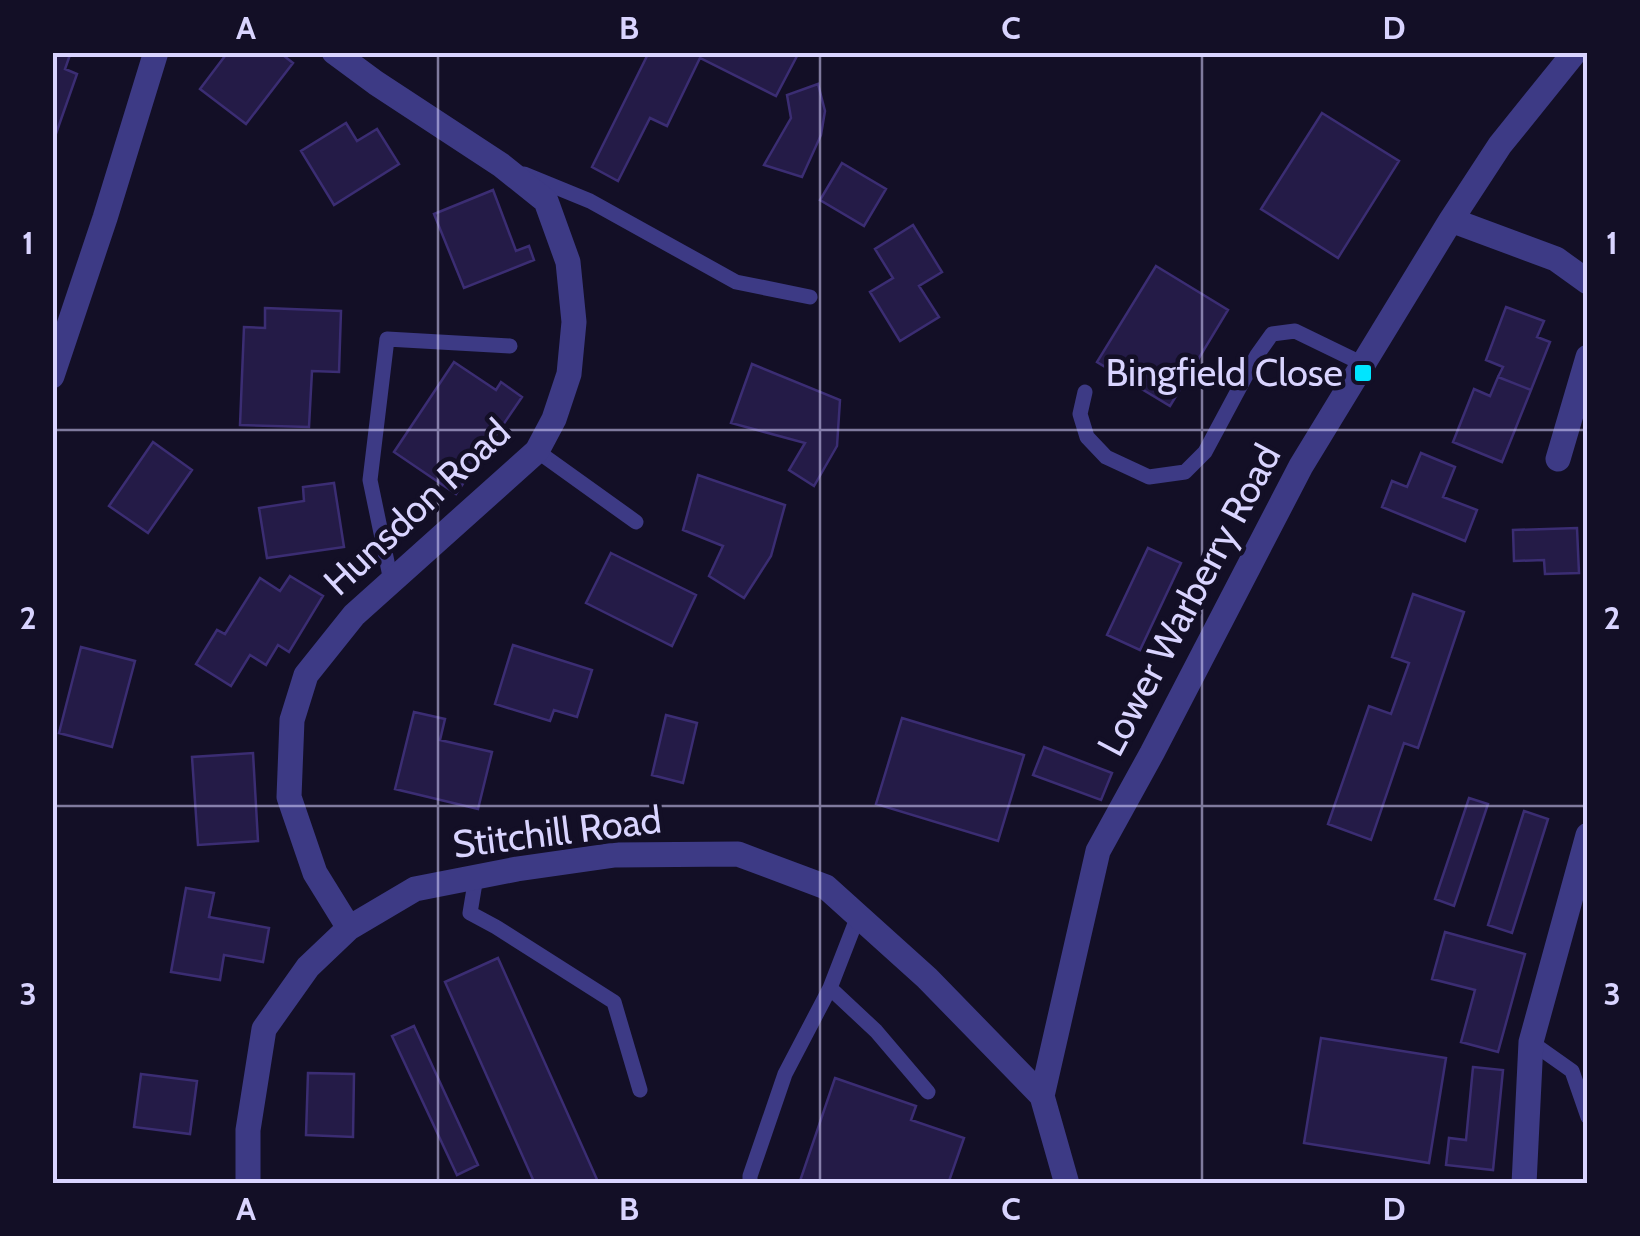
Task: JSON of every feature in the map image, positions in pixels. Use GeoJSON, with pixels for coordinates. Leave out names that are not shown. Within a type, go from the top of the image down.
{"type":"FeatureCollection","features":[{"type":"Feature","properties":{"kind":"street"},"geometry":{"type":"LineString","coordinates":[[52,376],[106,218],[156,52]]}},
{"type":"Feature","properties":{"kind":"street","name":"Hunsdon Road"},"geometry":{"type":"LineString","coordinates":[[334,52],[502,166],[546,201],[568,262],[574,322],[568,374],[554,420],[537,451],[354,615],[306,676],[292,720],[289,797],[315,873],[349,928]]}},
{"type":"Feature","properties":{"kind":"street","name":"Lower Warberry Road"},"geometry":{"type":"LineString","coordinates":[[1067,1184],[1042,1096],[1098,851],[1301,466],[1500,145],[1575,52]]}},
{"type":"Feature","properties":{"kind":"street"},"geometry":{"type":"LineString","coordinates":[[1452,220],[1556,259],[1588,282]]}},
{"type":"Feature","properties":{"kind":"street"},"geometry":{"type":"LineString","coordinates":[[1558,459],[1588,358]]}},
{"type":"Feature","properties":{"kind":"street"},"geometry":{"type":"LineString","coordinates":[[1524,1184],[1530,1042],[1588,835]]}},
{"type":"Feature","properties":{"kind":"street","name":"Stitchill Road"},"geometry":{"type":"LineString","coordinates":[[248,1184],[248,1130],[264,1029],[308,967],[349,928],[415,889],[615,855],[738,854],[826,888],[927,978],[1042,1096]]}},
{"type":"Feature","properties":{"kind":"lane"},"geometry":{"type":"LineString","coordinates":[[502,166],[590,201],[736,282],[810,296]]}},
{"type":"Feature","properties":{"kind":"lane"},"geometry":{"type":"LineString","coordinates":[[1085,392],[1080,414],[1087,437],[1106,457],[1148,477],[1185,472],[1205,452],[1257,354],[1272,334],[1295,331],[1363,364]]}},
{"type":"Feature","properties":{"kind":"lane"},"geometry":{"type":"LineString","coordinates":[[391,581],[370,480],[388,339],[510,346]]}},
{"type":"Feature","properties":{"kind":"lane"},"geometry":{"type":"LineString","coordinates":[[537,451],[636,522]]}},
{"type":"Feature","properties":{"kind":"lane"},"geometry":{"type":"LineString","coordinates":[[476,877],[470,914],[614,1002],[640,1090]]}},
{"type":"Feature","properties":{"kind":"lane"},"geometry":{"type":"LineString","coordinates":[[750,1184],[785,1074],[830,988],[858,916]]}},
{"type":"Feature","properties":{"kind":"lane"},"geometry":{"type":"LineString","coordinates":[[830,988],[876,1031],[928,1092]]}},
{"type":"Feature","properties":{"kind":"lane"},"geometry":{"type":"LineString","coordinates":[[1530,1042],[1572,1071],[1588,1118]]}},
{"type":"Feature","properties":{"kind":"building"},"geometry":{"type":"Polygon","coordinates":[[[52,52],[71,52],[65,69],[77,74],[52,145],[52,52]]]}},
{"type":"Feature","properties":{"kind":"building"},"geometry":{"type":"Polygon","coordinates":[[[228,52],[279,52],[293,63],[246,124],[200,89],[228,52]]]}},
{"type":"Feature","properties":{"kind":"building"},"geometry":{"type":"Polygon","coordinates":[[[649,52],[790,52],[797,56],[776,96],[700,58],[667,126],[650,118],[618,181],[592,167],[649,52]]]}},
{"type":"Feature","properties":{"kind":"building"},"geometry":{"type":"Polygon","coordinates":[[[818,84],[825,111],[821,135],[802,177],[764,165],[791,118],[787,95],[818,84]]]}},
{"type":"Feature","properties":{"kind":"building"},"geometry":{"type":"Polygon","coordinates":[[[1322,113],[1399,161],[1338,258],[1261,209],[1322,113]]]}},
{"type":"Feature","properties":{"kind":"building"},"geometry":{"type":"Polygon","coordinates":[[[346,123],[357,141],[377,129],[399,164],[334,205],[301,151],[346,123]]]}},
{"type":"Feature","properties":{"kind":"building"},"geometry":{"type":"Polygon","coordinates":[[[842,163],[886,189],[864,226],[820,200],[842,163]]]}},
{"type":"Feature","properties":{"kind":"building"},"geometry":{"type":"Polygon","coordinates":[[[493,190],[516,251],[529,246],[534,260],[464,288],[434,214],[493,190]]]}},
{"type":"Feature","properties":{"kind":"building"},"geometry":{"type":"Polygon","coordinates":[[[913,225],[942,272],[919,286],[939,317],[900,341],[870,292],[893,278],[875,249],[913,225]]]}},
{"type":"Feature","properties":{"kind":"building"},"geometry":{"type":"Polygon","coordinates":[[[1156,266],[1228,310],[1170,406],[1097,362],[1156,266]]]}},
{"type":"Feature","properties":{"kind":"building"},"geometry":{"type":"Polygon","coordinates":[[[1506,307],[1544,321],[1537,337],[1550,342],[1531,390],[1498,377],[1503,367],[1486,360],[1506,307]]]}},
{"type":"Feature","properties":{"kind":"building"},"geometry":{"type":"Polygon","coordinates":[[[265,308],[341,311],[339,372],[312,371],[309,427],[240,425],[244,327],[265,328],[265,308]]]}},
{"type":"Feature","properties":{"kind":"building"},"geometry":{"type":"Polygon","coordinates":[[[454,362],[496,390],[501,382],[522,397],[456,494],[394,452],[454,362]]]}},
{"type":"Feature","properties":{"kind":"building"},"geometry":{"type":"Polygon","coordinates":[[[752,364],[840,400],[837,446],[814,486],[789,470],[805,443],[731,423],[752,364]]]}},
{"type":"Feature","properties":{"kind":"building"},"geometry":{"type":"Polygon","coordinates":[[[1498,377],[1531,390],[1502,462],[1453,442],[1474,389],[1490,396],[1498,377]]]}},
{"type":"Feature","properties":{"kind":"building"},"geometry":{"type":"Polygon","coordinates":[[[153,442],[192,470],[148,533],[109,506],[153,442]]]}},
{"type":"Feature","properties":{"kind":"building"},"geometry":{"type":"Polygon","coordinates":[[[1421,453],[1455,467],[1443,497],[1477,510],[1465,541],[1382,507],[1392,481],[1407,487],[1421,453]]]}},
{"type":"Feature","properties":{"kind":"building"},"geometry":{"type":"Polygon","coordinates":[[[698,475],[785,505],[771,556],[744,598],[709,576],[723,546],[683,530],[698,475]]]}},
{"type":"Feature","properties":{"kind":"building"},"geometry":{"type":"Polygon","coordinates":[[[334,483],[344,547],[267,558],[259,508],[304,501],[303,487],[334,483]]]}},
{"type":"Feature","properties":{"kind":"building"},"geometry":{"type":"Polygon","coordinates":[[[1577,528],[1579,573],[1545,574],[1544,560],[1514,561],[1513,530],[1577,528]]]}},
{"type":"Feature","properties":{"kind":"building"},"geometry":{"type":"Polygon","coordinates":[[[1148,548],[1181,563],[1140,650],[1107,635],[1148,548]]]}},
{"type":"Feature","properties":{"kind":"building"},"geometry":{"type":"Polygon","coordinates":[[[611,553],[696,595],[672,646],[586,603],[611,553]]]}},
{"type":"Feature","properties":{"kind":"building"},"geometry":{"type":"Polygon","coordinates":[[[290,576],[323,596],[289,652],[278,645],[266,665],[250,655],[231,686],[196,664],[217,630],[225,634],[260,578],[280,591],[290,576]]]}},
{"type":"Feature","properties":{"kind":"building"},"geometry":{"type":"Polygon","coordinates":[[[1413,594],[1464,612],[1418,748],[1404,743],[1371,840],[1328,824],[1369,706],[1391,714],[1409,663],[1392,657],[1413,594]]]}},
{"type":"Feature","properties":{"kind":"building"},"geometry":{"type":"Polygon","coordinates":[[[513,645],[592,670],[577,717],[554,710],[550,721],[495,704],[513,645]]]}},
{"type":"Feature","properties":{"kind":"building"},"geometry":{"type":"Polygon","coordinates":[[[81,647],[135,661],[112,747],[59,733],[81,647]]]}},
{"type":"Feature","properties":{"kind":"building"},"geometry":{"type":"Polygon","coordinates":[[[414,712],[445,719],[440,740],[492,752],[478,809],[395,789],[414,712]]]}},
{"type":"Feature","properties":{"kind":"building"},"geometry":{"type":"Polygon","coordinates":[[[666,715],[697,723],[683,783],[652,775],[666,715]]]}},
{"type":"Feature","properties":{"kind":"building"},"geometry":{"type":"Polygon","coordinates":[[[902,718],[1024,755],[998,841],[876,804],[902,718]]]}},
{"type":"Feature","properties":{"kind":"building"},"geometry":{"type":"Polygon","coordinates":[[[1044,747],[1112,773],[1101,800],[1033,775],[1044,747]]]}},
{"type":"Feature","properties":{"kind":"building"},"geometry":{"type":"Polygon","coordinates":[[[253,753],[258,841],[198,845],[192,757],[253,753]]]}},
{"type":"Feature","properties":{"kind":"building"},"geometry":{"type":"Polygon","coordinates":[[[1469,798],[1488,804],[1454,906],[1435,899],[1469,798]]]}},
{"type":"Feature","properties":{"kind":"building"},"geometry":{"type":"Polygon","coordinates":[[[1524,811],[1548,819],[1512,933],[1488,925],[1524,811]]]}},
{"type":"Feature","properties":{"kind":"building"},"geometry":{"type":"Polygon","coordinates":[[[186,888],[214,893],[209,917],[269,928],[263,962],[224,955],[220,980],[171,972],[186,888]]]}},
{"type":"Feature","properties":{"kind":"building"},"geometry":{"type":"Polygon","coordinates":[[[1445,932],[1525,954],[1498,1052],[1461,1042],[1475,990],[1432,979],[1445,932]]]}},
{"type":"Feature","properties":{"kind":"building"},"geometry":{"type":"Polygon","coordinates":[[[498,958],[599,1184],[535,1184],[445,982],[498,958]]]}},
{"type":"Feature","properties":{"kind":"building"},"geometry":{"type":"Polygon","coordinates":[[[414,1026],[478,1165],[457,1175],[392,1036],[414,1026]]]}},
{"type":"Feature","properties":{"kind":"building"},"geometry":{"type":"Polygon","coordinates":[[[1321,1038],[1446,1058],[1429,1163],[1304,1143],[1321,1038]]]}},
{"type":"Feature","properties":{"kind":"building"},"geometry":{"type":"Polygon","coordinates":[[[1473,1067],[1503,1070],[1493,1170],[1446,1165],[1449,1138],[1466,1140],[1473,1067]]]}},
{"type":"Feature","properties":{"kind":"building"},"geometry":{"type":"Polygon","coordinates":[[[308,1073],[354,1074],[353,1137],[306,1135],[308,1073]]]}},
{"type":"Feature","properties":{"kind":"building"},"geometry":{"type":"Polygon","coordinates":[[[141,1074],[197,1081],[190,1134],[134,1127],[141,1074]]]}},
{"type":"Feature","properties":{"kind":"building"},"geometry":{"type":"Polygon","coordinates":[[[835,1078],[916,1106],[911,1120],[964,1138],[948,1184],[799,1184],[835,1078]]]}},
{"type":"Feature","properties":{"kind":"place","name":"Bingfield Close"},"geometry":{"type":"Point","coordinates":[1363,373]}}]}
